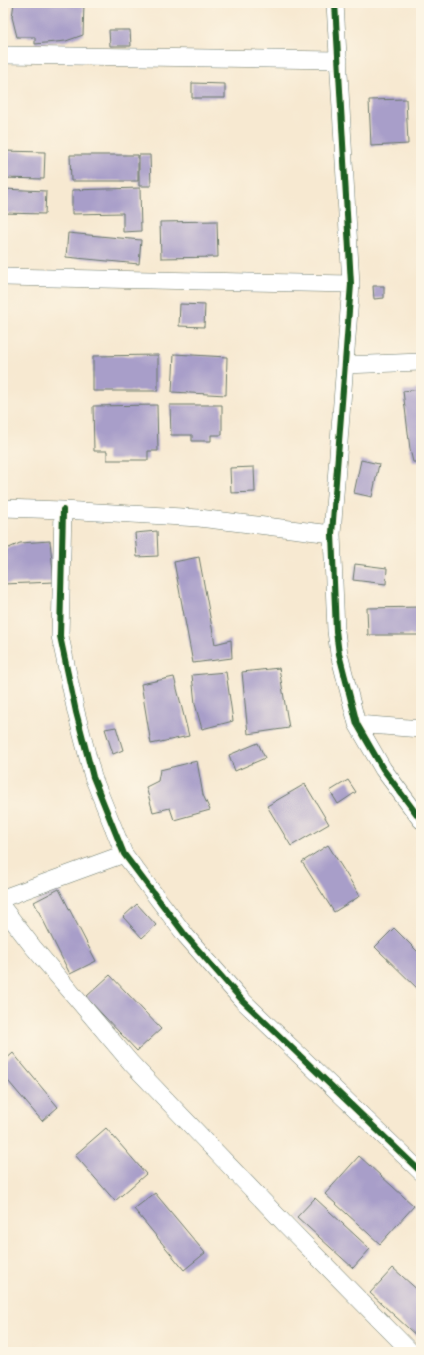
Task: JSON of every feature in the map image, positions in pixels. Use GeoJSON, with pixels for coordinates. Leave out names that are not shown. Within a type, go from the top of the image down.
{"type":"FeatureCollection","features":[{"type":"Feature","properties":{"kind":"street"},"geometry":{"type":"LineString","coordinates":[[335,3],[351,284],[332,534],[336,631],[339,654],[357,724],[383,769],[421,820]]}},
{"type":"Feature","properties":{"kind":"street"},"geometry":{"type":"LineString","coordinates":[[3,55],[339,60]]}},
{"type":"Feature","properties":{"kind":"street"},"geometry":{"type":"LineString","coordinates":[[3,277],[351,284]]}},
{"type":"Feature","properties":{"kind":"street"},"geometry":{"type":"LineString","coordinates":[[345,365],[421,362]]}},
{"type":"Feature","properties":{"kind":"street"},"geometry":{"type":"LineString","coordinates":[[3,508],[199,518],[332,534]]}},
{"type":"Feature","properties":{"kind":"street"},"geometry":{"type":"LineString","coordinates":[[63,510],[60,636],[76,712],[93,777],[124,854],[186,936],[242,1000],[421,1172]]}},
{"type":"Feature","properties":{"kind":"street"},"geometry":{"type":"LineString","coordinates":[[357,724],[421,729]]}},
{"type":"Feature","properties":{"kind":"street"},"geometry":{"type":"LineString","coordinates":[[3,898],[124,854]]}},
{"type":"Feature","properties":{"kind":"street"},"geometry":{"type":"LineString","coordinates":[[3,908],[131,1063],[287,1226],[411,1352]]}},
{"type":"Feature","properties":{"kind":"building"},"geometry":{"type":"Polygon","coordinates":[[[14,3],[84,3],[83,35],[66,41],[35,44],[35,37],[17,37],[12,17],[14,3]]]}},
{"type":"Feature","properties":{"kind":"building"},"geometry":{"type":"Polygon","coordinates":[[[109,30],[130,30],[131,46],[110,46],[109,30]]]}},
{"type":"Feature","properties":{"kind":"building"},"geometry":{"type":"Polygon","coordinates":[[[192,83],[225,84],[225,98],[192,98],[192,83]]]}},
{"type":"Feature","properties":{"kind":"building"},"geometry":{"type":"Polygon","coordinates":[[[406,99],[408,144],[371,146],[369,100],[406,99]]]}},
{"type":"Feature","properties":{"kind":"building"},"geometry":{"type":"Polygon","coordinates":[[[3,151],[45,152],[44,179],[3,178],[3,151]]]}},
{"type":"Feature","properties":{"kind":"building"},"geometry":{"type":"Polygon","coordinates":[[[70,155],[138,155],[138,181],[71,181],[70,155]]]}},
{"type":"Feature","properties":{"kind":"building"},"geometry":{"type":"Polygon","coordinates":[[[139,155],[150,155],[151,186],[139,186],[139,155]]]}},
{"type":"Feature","properties":{"kind":"building"},"geometry":{"type":"Polygon","coordinates":[[[140,188],[141,231],[123,232],[123,213],[72,214],[72,190],[140,188]]]}},
{"type":"Feature","properties":{"kind":"building"},"geometry":{"type":"Polygon","coordinates":[[[3,189],[46,191],[45,214],[3,213],[3,189]]]}},
{"type":"Feature","properties":{"kind":"building"},"geometry":{"type":"Polygon","coordinates":[[[217,221],[218,257],[161,258],[160,222],[217,221]]]}},
{"type":"Feature","properties":{"kind":"building"},"geometry":{"type":"Polygon","coordinates":[[[68,233],[141,240],[139,264],[66,257],[68,233]]]}},
{"type":"Feature","properties":{"kind":"building"},"geometry":{"type":"Polygon","coordinates":[[[373,286],[384,286],[384,298],[374,299],[373,286]]]}},
{"type":"Feature","properties":{"kind":"building"},"geometry":{"type":"Polygon","coordinates":[[[180,304],[205,305],[204,327],[179,326],[180,304]]]}},
{"type":"Feature","properties":{"kind":"building"},"geometry":{"type":"Polygon","coordinates":[[[174,354],[227,357],[226,395],[172,392],[174,354]]]}},
{"type":"Feature","properties":{"kind":"building"},"geometry":{"type":"Polygon","coordinates":[[[158,355],[158,391],[93,391],[93,356],[158,355]]]}},
{"type":"Feature","properties":{"kind":"building"},"geometry":{"type":"Polygon","coordinates":[[[421,389],[421,462],[413,462],[403,391],[421,389]]]}},
{"type":"Feature","properties":{"kind":"building"},"geometry":{"type":"Polygon","coordinates":[[[157,405],[158,451],[148,451],[148,460],[107,460],[107,451],[94,451],[93,406],[157,405]]]}},
{"type":"Feature","properties":{"kind":"building"},"geometry":{"type":"Polygon","coordinates":[[[170,405],[222,405],[222,435],[211,435],[211,441],[192,441],[192,435],[171,435],[170,405]]]}},
{"type":"Feature","properties":{"kind":"building"},"geometry":{"type":"Polygon","coordinates":[[[361,460],[379,464],[372,497],[354,493],[361,460]]]}},
{"type":"Feature","properties":{"kind":"building"},"geometry":{"type":"Polygon","coordinates":[[[254,467],[255,492],[231,493],[230,468],[254,467]]]}},
{"type":"Feature","properties":{"kind":"building"},"geometry":{"type":"Polygon","coordinates":[[[157,531],[158,556],[137,557],[135,533],[157,531]]]}},
{"type":"Feature","properties":{"kind":"building"},"geometry":{"type":"Polygon","coordinates":[[[50,541],[54,582],[3,584],[3,549],[20,543],[50,541]]]}},
{"type":"Feature","properties":{"kind":"building"},"geometry":{"type":"Polygon","coordinates":[[[199,557],[215,644],[231,640],[232,658],[193,663],[174,562],[199,557]]]}},
{"type":"Feature","properties":{"kind":"building"},"geometry":{"type":"Polygon","coordinates":[[[355,564],[387,568],[386,584],[353,580],[355,564]]]}},
{"type":"Feature","properties":{"kind":"building"},"geometry":{"type":"Polygon","coordinates":[[[421,607],[421,635],[368,635],[367,608],[421,607]]]}},
{"type":"Feature","properties":{"kind":"building"},"geometry":{"type":"Polygon","coordinates":[[[279,668],[289,728],[248,734],[242,672],[279,668]]]}},
{"type":"Feature","properties":{"kind":"building"},"geometry":{"type":"Polygon","coordinates":[[[226,672],[233,721],[202,729],[195,704],[192,675],[226,672]]]}},
{"type":"Feature","properties":{"kind":"building"},"geometry":{"type":"Polygon","coordinates":[[[174,677],[189,736],[151,744],[141,684],[174,677]]]}},
{"type":"Feature","properties":{"kind":"building"},"geometry":{"type":"Polygon","coordinates":[[[116,727],[123,750],[113,754],[105,729],[116,727]]]}},
{"type":"Feature","properties":{"kind":"building"},"geometry":{"type":"Polygon","coordinates":[[[258,743],[265,758],[235,771],[229,755],[258,743]]]}},
{"type":"Feature","properties":{"kind":"building"},"geometry":{"type":"Polygon","coordinates":[[[197,761],[203,795],[210,810],[174,820],[170,808],[153,812],[146,787],[158,781],[160,770],[197,761]]]}},
{"type":"Feature","properties":{"kind":"building"},"geometry":{"type":"Polygon","coordinates":[[[348,780],[356,792],[338,804],[330,791],[348,780]]]}},
{"type":"Feature","properties":{"kind":"building"},"geometry":{"type":"Polygon","coordinates":[[[305,784],[329,824],[291,846],[267,806],[305,784]]]}},
{"type":"Feature","properties":{"kind":"building"},"geometry":{"type":"Polygon","coordinates":[[[328,845],[360,896],[334,912],[302,862],[328,845]]]}},
{"type":"Feature","properties":{"kind":"building"},"geometry":{"type":"Polygon","coordinates":[[[59,889],[96,961],[70,974],[34,902],[59,889]]]}},
{"type":"Feature","properties":{"kind":"building"},"geometry":{"type":"Polygon","coordinates":[[[137,904],[156,925],[142,938],[123,917],[137,904]]]}},
{"type":"Feature","properties":{"kind":"building"},"geometry":{"type":"Polygon","coordinates":[[[394,928],[421,955],[421,992],[375,947],[394,928]]]}},
{"type":"Feature","properties":{"kind":"building"},"geometry":{"type":"Polygon","coordinates":[[[110,975],[161,1029],[137,1051],[86,997],[110,975]]]}},
{"type":"Feature","properties":{"kind":"building"},"geometry":{"type":"Polygon","coordinates":[[[13,1053],[58,1107],[42,1121],[3,1075],[3,1062],[13,1053]]]}},
{"type":"Feature","properties":{"kind":"building"},"geometry":{"type":"Polygon","coordinates":[[[106,1128],[146,1174],[115,1201],[75,1155],[106,1128]]]}},
{"type":"Feature","properties":{"kind":"building"},"geometry":{"type":"Polygon","coordinates":[[[359,1156],[414,1206],[380,1244],[325,1194],[359,1156]]]}},
{"type":"Feature","properties":{"kind":"building"},"geometry":{"type":"Polygon","coordinates":[[[155,1193],[205,1253],[184,1270],[134,1209],[155,1193]]]}},
{"type":"Feature","properties":{"kind":"building"},"geometry":{"type":"Polygon","coordinates":[[[315,1198],[370,1249],[353,1268],[297,1217],[315,1198]]]}},
{"type":"Feature","properties":{"kind":"building"},"geometry":{"type":"Polygon","coordinates":[[[393,1268],[421,1293],[421,1340],[370,1293],[393,1268]]]}},
{"type":"Feature","properties":{"kind":"cycle path"},"geometry":{"type":"LineString","coordinates":[[335,3],[351,284],[332,534],[336,631],[339,654],[357,724],[383,769],[421,820]]}},
{"type":"Feature","properties":{"kind":"cycle path"},"geometry":{"type":"LineString","coordinates":[[63,510],[60,636],[76,712],[93,777],[124,854],[186,936],[242,1000],[421,1172]]}}]}
